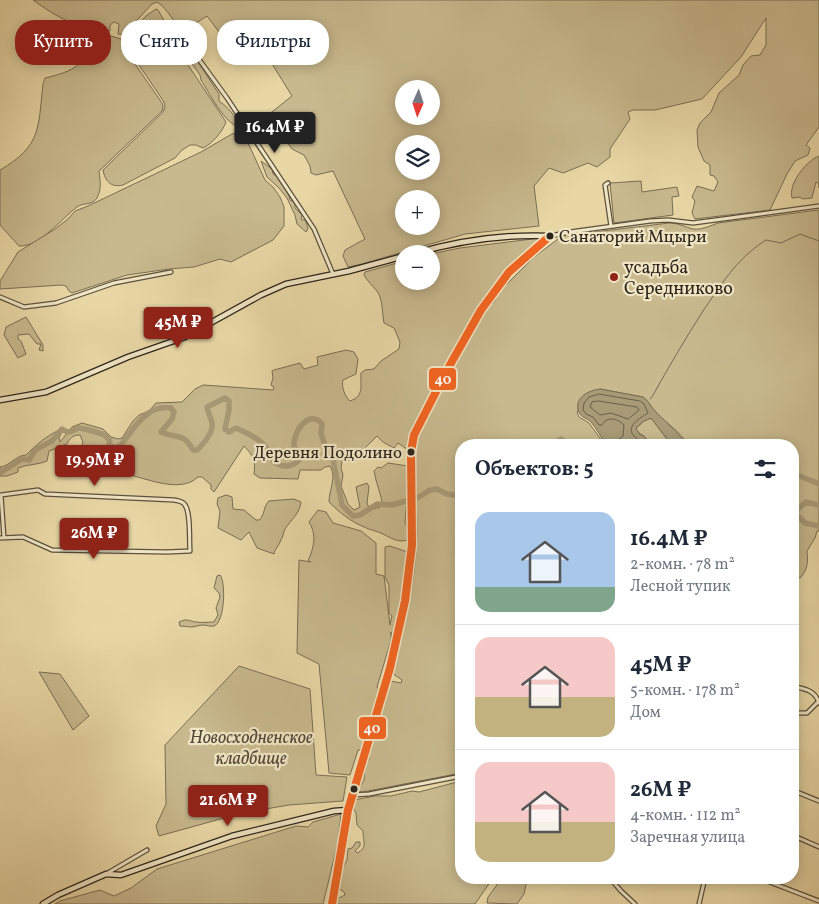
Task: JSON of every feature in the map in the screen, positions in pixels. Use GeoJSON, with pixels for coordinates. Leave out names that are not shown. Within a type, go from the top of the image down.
{"type":"FeatureCollection","features":[{"type":"Feature","properties":{"kind":"street"},"geometry":{"type":"LineString","coordinates":[[203,65],[314,229],[333,274]]}},
{"type":"Feature","properties":{"kind":"street"},"geometry":{"type":"LineString","coordinates":[[608,183],[605,185],[610,226]]}},
{"type":"Feature","properties":{"kind":"street"},"geometry":{"type":"LineString","coordinates":[[440,247],[459,242],[550,236],[660,220],[693,223],[819,206]]}},
{"type":"Feature","properties":{"kind":"street"},"geometry":{"type":"LineString","coordinates":[[332,904],[348,810],[390,668],[405,601],[412,544],[411,452],[414,434],[481,310],[504,278],[550,236]]}},
{"type":"Feature","properties":{"kind":"street"},"geometry":{"type":"LineString","coordinates":[[0,400],[46,392],[128,357],[194,333],[261,295],[286,284],[395,258]]}},
{"type":"Feature","properties":{"kind":"street"},"geometry":{"type":"LineString","coordinates":[[0,297],[24,307],[56,303],[114,283],[171,272]]}},
{"type":"Feature","properties":{"kind":"street"},"geometry":{"type":"LineString","coordinates":[[38,490],[45,494],[183,502],[187,506],[190,551],[52,550],[23,537],[2,538],[1,495],[38,490]]}},
{"type":"Feature","properties":{"kind":"street"},"geometry":{"type":"LineString","coordinates":[[799,688],[813,692],[819,702],[807,713],[799,713]]}},
{"type":"Feature","properties":{"kind":"street"},"geometry":{"type":"LineString","coordinates":[[352,795],[369,794],[455,777]]}},
{"type":"Feature","properties":{"kind":"street"},"geometry":{"type":"LineString","coordinates":[[799,793],[819,801]]}},
{"type":"Feature","properties":{"kind":"street"},"geometry":{"type":"LineString","coordinates":[[106,874],[121,875],[249,832],[334,811],[348,810]]}},
{"type":"Feature","properties":{"kind":"street"},"geometry":{"type":"LineString","coordinates":[[799,838],[819,847]]}},
{"type":"Feature","properties":{"kind":"street"},"geometry":{"type":"LineString","coordinates":[[43,904],[58,895],[106,874],[147,850]]}},
{"type":"Feature","properties":{"kind":"street"},"geometry":{"type":"LineString","coordinates":[[615,884],[635,904]]}},
{"type":"Feature","properties":{"kind":"street"},"geometry":{"type":"LineString","coordinates":[[699,904],[704,884]]}},
{"type":"Feature","properties":{"kind":"street"},"geometry":{"type":"LineString","coordinates":[[774,884],[819,901]]}},
{"type":"Feature","properties":{"kind":"green space"},"geometry":{"type":"Polygon","coordinates":[[[33,0],[819,0],[819,127],[806,145],[810,148],[808,155],[795,161],[770,210],[695,219],[692,213],[695,201],[692,197],[697,186],[714,191],[718,182],[714,176],[710,175],[710,165],[704,161],[698,147],[697,130],[700,123],[711,112],[719,93],[739,75],[743,65],[751,56],[760,55],[766,45],[766,18],[741,57],[702,99],[655,110],[633,110],[628,112],[630,119],[610,149],[610,157],[597,167],[588,163],[563,173],[549,168],[534,186],[539,226],[465,234],[427,245],[395,245],[395,254],[348,267],[343,256],[345,250],[365,239],[333,171],[316,175],[311,173],[310,166],[304,155],[292,149],[268,115],[292,96],[273,65],[329,65],[329,20],[217,20],[217,29],[207,16],[201,20],[174,20],[157,2],[152,4],[137,20],[121,20],[121,34],[118,34],[119,24],[114,22],[111,24],[111,20],[65,20],[33,0]]]}},
{"type":"Feature","properties":{"kind":"green space"},"geometry":{"type":"Polygon","coordinates":[[[156,9],[164,20],[142,20],[156,9]]]}},
{"type":"Feature","properties":{"kind":"green space"},"geometry":{"type":"Polygon","coordinates":[[[111,36],[121,39],[121,65],[136,65],[162,103],[162,111],[99,171],[100,188],[95,200],[77,207],[35,242],[19,246],[0,225],[0,170],[14,161],[31,144],[38,124],[45,78],[63,73],[78,65],[111,65],[111,36]]]}},
{"type":"Feature","properties":{"kind":"green space"},"geometry":{"type":"Polygon","coordinates":[[[139,65],[188,65],[226,122],[217,137],[203,148],[190,145],[175,158],[123,185],[119,186],[109,183],[103,170],[163,112],[164,102],[139,65]]]}},
{"type":"Feature","properties":{"kind":"green space"},"geometry":{"type":"Polygon","coordinates":[[[193,65],[200,65],[219,94],[219,101],[231,112],[239,127],[228,120],[223,114],[201,80],[200,75],[193,65]]]}},
{"type":"Feature","properties":{"kind":"green space"},"geometry":{"type":"Polygon","coordinates":[[[237,133],[249,145],[265,180],[273,187],[284,207],[284,226],[273,240],[231,262],[220,259],[194,267],[127,275],[72,293],[66,286],[62,285],[0,289],[0,281],[18,252],[55,229],[75,211],[201,152],[237,133]]]}},
{"type":"Feature","properties":{"kind":"green space"},"geometry":{"type":"Polygon","coordinates":[[[819,156],[819,184],[816,182],[812,198],[792,198],[791,192],[795,180],[809,163],[819,156]]]}},
{"type":"Feature","properties":{"kind":"green space"},"geometry":{"type":"Polygon","coordinates":[[[261,161],[272,169],[273,174],[278,177],[288,193],[290,200],[295,203],[295,208],[302,215],[301,219],[306,221],[308,229],[306,232],[297,224],[287,198],[267,177],[261,161]]]}},
{"type":"Feature","properties":{"kind":"green space"},"geometry":{"type":"Polygon","coordinates":[[[641,181],[642,192],[677,187],[679,196],[672,197],[673,215],[614,223],[610,183],[641,181]]]}},
{"type":"Feature","properties":{"kind":"green space"},"geometry":{"type":"Polygon","coordinates":[[[819,210],[819,531],[817,531],[807,551],[805,572],[799,578],[799,439],[684,439],[656,413],[643,397],[600,389],[578,407],[577,412],[579,417],[589,423],[601,439],[455,439],[455,774],[361,792],[358,790],[364,780],[365,765],[369,759],[367,755],[390,681],[401,683],[402,680],[392,673],[405,623],[416,555],[415,452],[417,438],[421,424],[471,333],[490,303],[492,304],[496,299],[495,296],[534,257],[562,236],[669,223],[700,229],[718,223],[819,210]]]}},
{"type":"Feature","properties":{"kind":"green space"},"geometry":{"type":"Polygon","coordinates":[[[540,238],[540,242],[507,274],[493,291],[468,327],[419,417],[412,433],[408,450],[398,443],[394,448],[377,436],[363,450],[361,458],[342,461],[343,475],[341,486],[348,504],[354,510],[360,507],[356,487],[367,483],[369,487],[367,503],[370,510],[383,506],[374,471],[378,467],[381,468],[388,463],[408,466],[405,523],[408,528],[408,540],[395,540],[364,527],[333,506],[329,502],[333,479],[330,466],[321,470],[300,470],[298,479],[260,478],[254,474],[255,465],[253,459],[250,452],[244,446],[214,492],[211,489],[211,485],[202,477],[198,477],[191,482],[175,485],[130,475],[122,476],[115,472],[78,468],[74,453],[81,449],[83,442],[80,435],[72,437],[67,444],[49,451],[47,461],[18,468],[18,472],[7,476],[0,476],[0,467],[7,465],[22,455],[26,455],[41,441],[59,430],[62,432],[59,438],[60,442],[72,427],[82,423],[103,429],[111,437],[122,438],[133,421],[139,415],[149,411],[156,403],[182,402],[195,389],[203,385],[273,390],[274,387],[271,385],[272,371],[300,363],[304,369],[318,365],[317,357],[346,350],[354,352],[358,359],[356,374],[343,380],[344,391],[347,397],[350,401],[355,399],[360,393],[361,373],[365,370],[374,369],[381,361],[399,349],[400,342],[394,328],[384,323],[380,298],[377,291],[364,275],[365,272],[395,264],[395,290],[440,290],[440,252],[540,238]]]}},
{"type":"Feature","properties":{"kind":"green space"},"geometry":{"type":"Polygon","coordinates":[[[26,317],[43,345],[43,351],[39,350],[41,344],[37,344],[29,334],[18,335],[18,339],[21,341],[26,354],[18,358],[4,335],[6,327],[26,317]]]}},
{"type":"Feature","properties":{"kind":"green space"},"geometry":{"type":"Polygon","coordinates":[[[651,418],[667,439],[647,439],[636,428],[651,418]]]}},
{"type":"Feature","properties":{"kind":"green space"},"geometry":{"type":"Polygon","coordinates":[[[226,495],[232,497],[233,509],[244,510],[256,520],[261,518],[269,501],[294,499],[301,502],[297,513],[285,529],[274,554],[257,548],[249,532],[241,540],[218,528],[220,511],[217,504],[218,498],[226,495]]]}},
{"type":"Feature","properties":{"kind":"green space"},"geometry":{"type":"Polygon","coordinates":[[[318,510],[326,512],[333,523],[361,531],[376,543],[376,574],[384,576],[390,625],[392,616],[389,613],[389,585],[385,577],[385,547],[390,546],[410,553],[404,600],[392,654],[390,652],[392,640],[391,632],[391,640],[377,687],[381,691],[362,750],[358,750],[350,775],[329,773],[319,664],[297,653],[299,560],[311,562],[308,561],[314,536],[309,522],[318,510]]]}},
{"type":"Feature","properties":{"kind":"green space"},"geometry":{"type":"Polygon","coordinates":[[[220,575],[224,593],[218,623],[214,626],[180,626],[179,622],[184,620],[214,622],[218,615],[216,608],[220,597],[214,588],[217,576],[220,575]]]}},
{"type":"Feature","properties":{"kind":"green space","name":"Новосходненское кладбище"},"geometry":{"type":"Polygon","coordinates":[[[239,666],[310,689],[316,775],[347,777],[343,801],[289,805],[242,813],[159,836],[156,826],[166,804],[165,745],[239,666]]]}},
{"type":"Feature","properties":{"kind":"green space"},"geometry":{"type":"Polygon","coordinates":[[[39,672],[60,674],[89,716],[73,730],[39,672]]]}},
{"type":"Feature","properties":{"kind":"green space"},"geometry":{"type":"Polygon","coordinates":[[[455,783],[455,884],[489,884],[475,904],[336,904],[335,900],[345,895],[338,888],[341,870],[347,860],[348,849],[352,848],[356,842],[360,842],[360,846],[355,851],[357,853],[364,846],[363,831],[357,825],[356,813],[352,807],[354,800],[375,796],[391,796],[412,791],[419,792],[455,783]]]}},
{"type":"Feature","properties":{"kind":"green space"},"geometry":{"type":"Polygon","coordinates":[[[341,814],[338,842],[323,904],[55,904],[100,890],[114,896],[131,888],[157,869],[296,826],[308,827],[313,822],[341,814]]]}},
{"type":"Feature","properties":{"kind":"green space"},"geometry":{"type":"Polygon","coordinates":[[[498,884],[526,884],[524,894],[517,904],[487,903],[488,897],[498,884]]]}},
{"type":"Feature","properties":{"kind":"water"},"geometry":{"type":"Polygon","coordinates":[[[600,389],[643,397],[682,439],[667,439],[651,418],[636,428],[640,435],[643,435],[646,439],[603,439],[591,422],[580,414],[578,407],[580,399],[591,391],[600,389]]]}},
{"type":"Feature","properties":{"kind":"waterway"},"geometry":{"type":"LineString","coordinates":[[650,399],[701,314],[722,283],[746,256],[766,240],[781,243],[800,234],[819,241]]}},
{"type":"Feature","properties":{"kind":"waterway"},"geometry":{"type":"LineString","coordinates":[[0,473],[22,459],[29,460],[35,450],[52,441],[62,429],[67,432],[79,428],[96,432],[106,436],[111,446],[120,446],[141,419],[154,410],[162,408],[171,408],[174,412],[172,419],[161,432],[183,438],[193,450],[197,450],[208,438],[212,426],[207,407],[225,398],[229,401],[225,429],[229,432],[236,428],[254,437],[268,449],[274,462],[281,465],[290,466],[299,460],[294,444],[297,433],[304,423],[313,419],[322,424],[321,433],[333,459],[342,505],[353,516],[360,515],[377,504],[392,505],[419,497],[430,490],[437,489],[447,494],[455,495]]}},
{"type":"Feature","properties":{"kind":"waterway"},"geometry":{"type":"LineString","coordinates":[[799,476],[819,484]]}},
{"type":"Feature","properties":{"kind":"waterway"},"geometry":{"type":"LineString","coordinates":[[799,508],[806,502],[819,505]]}},
{"type":"Feature","properties":{"kind":"waterway"},"geometry":{"type":"LineString","coordinates":[[799,517],[805,523],[819,526]]}},
{"type":"Feature","properties":{"kind":"transit line","name":"40"},"geometry":{"type":"LineString","coordinates":[[332,904],[348,810],[390,668],[405,601],[412,545],[411,452],[414,435],[446,372],[481,310],[509,272],[550,236]]}},
{"type":"Feature","properties":{"kind":"place","name":"Санаторий Мцыри"},"geometry":{"type":"Point","coordinates":[550,236]}},
{"type":"Feature","properties":{"kind":"place","name":"усадьба Середниково"},"geometry":{"type":"Point","coordinates":[614,277]}},
{"type":"Feature","properties":{"kind":"place","name":"Деревня Подолино"},"geometry":{"type":"Point","coordinates":[411,452]}}]}
